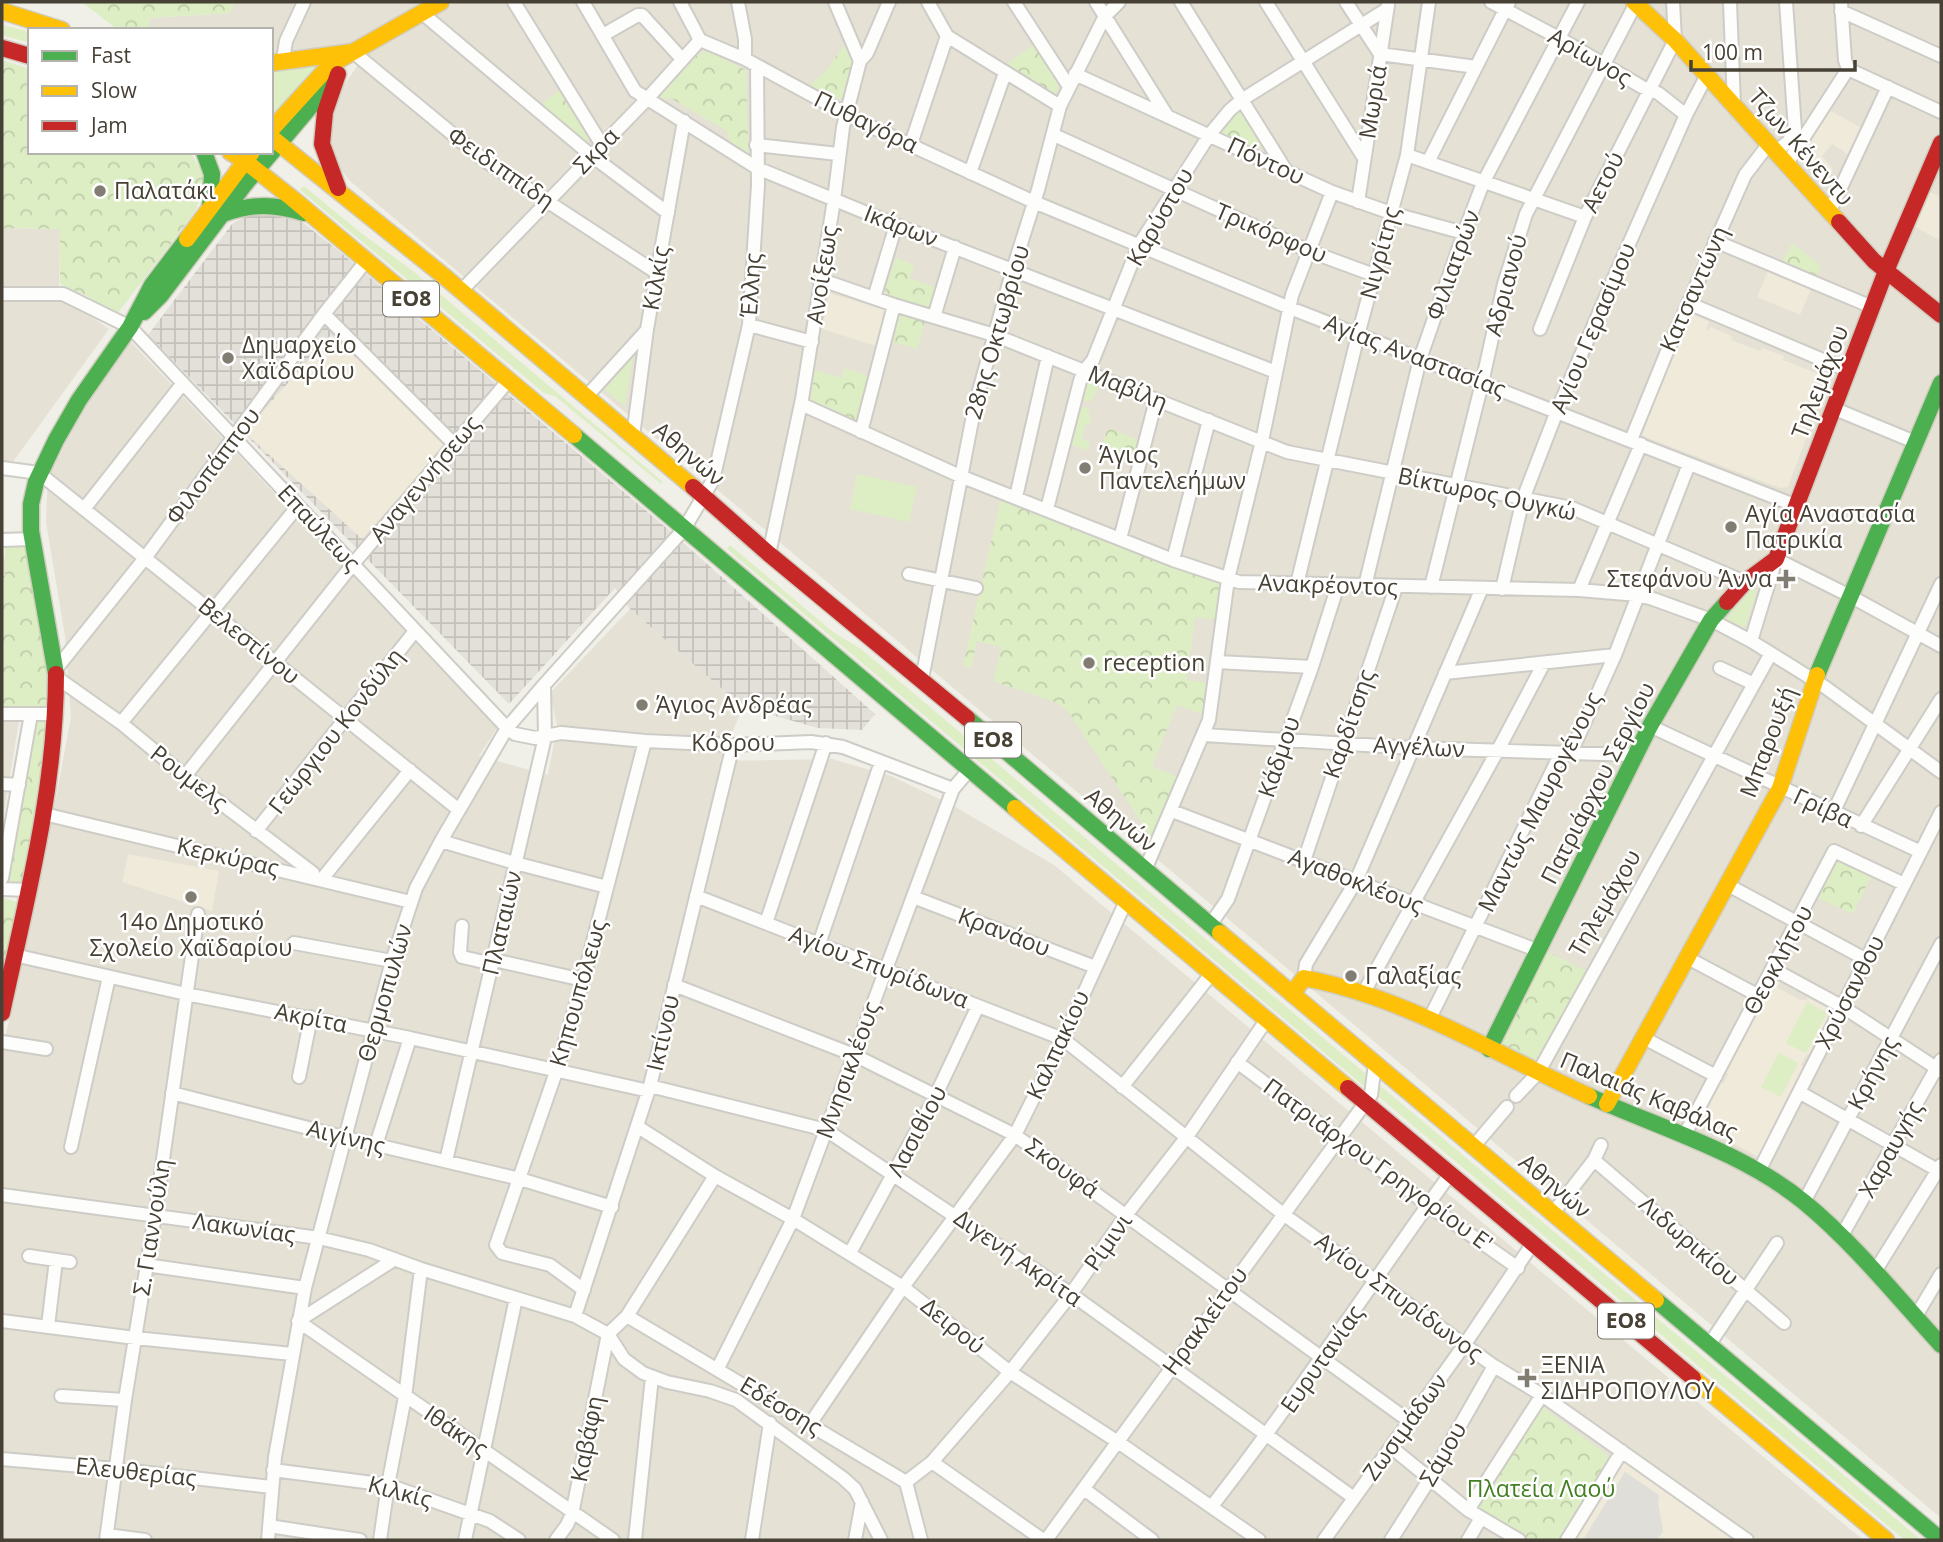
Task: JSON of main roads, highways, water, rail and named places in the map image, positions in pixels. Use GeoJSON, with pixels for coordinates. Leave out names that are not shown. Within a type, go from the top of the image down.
{"type":"FeatureCollection","features":[{"type":"Feature","properties":{"kind":"main road"},"geometry":{"type":"LineString","coordinates":[[274,137],[330,65],[441,2]]}},
{"type":"Feature","properties":{"kind":"main road","name":"Τζων Κένεντυ"},"geometry":{"type":"LineString","coordinates":[[1635,3],[1675,40],[1829,213],[1885,271],[1940,311]]}},
{"type":"Feature","properties":{"kind":"main road"},"geometry":{"type":"LineString","coordinates":[[2,11],[57,28]]}},
{"type":"Feature","properties":{"kind":"main road"},"geometry":{"type":"LineString","coordinates":[[2,48],[28,55]]}},
{"type":"Feature","properties":{"kind":"main road"},"geometry":{"type":"LineString","coordinates":[[277,61],[353,52]]}},
{"type":"Feature","properties":{"kind":"main road"},"geometry":{"type":"LineString","coordinates":[[274,137],[338,74],[353,52]]}},
{"type":"Feature","properties":{"kind":"main road"},"geometry":{"type":"LineString","coordinates":[[338,74],[326,113],[322,144],[340,190]]}},
{"type":"Feature","properties":{"kind":"main road","name":"Αθηνών"},"geometry":{"type":"LineString","coordinates":[[274,137],[461,291],[769,554],[922,679],[1941,1540]]}},
{"type":"Feature","properties":{"kind":"main road","name":"Τηλεμάχου"},"geometry":{"type":"LineString","coordinates":[[1776,559],[1885,271],[1941,143]]}},
{"type":"Feature","properties":{"kind":"main road"},"geometry":{"type":"LineString","coordinates":[[205,154],[212,174],[216,211]]}},
{"type":"Feature","properties":{"kind":"main road","name":"ΕΟ8"},"geometry":{"type":"LineString","coordinates":[[235,154],[251,161],[366,261],[1886,1540]]}},
{"type":"Feature","properties":{"kind":"main road"},"geometry":{"type":"LineString","coordinates":[[2,1013],[44,814],[56,714],[56,673],[32,540],[31,504],[39,473],[79,400],[130,327],[152,285],[216,211],[251,161]]}},
{"type":"Feature","properties":{"kind":"main road"},"geometry":{"type":"LineString","coordinates":[[216,211],[264,203],[314,217]]}},
{"type":"Feature","properties":{"kind":"main road","name":"Μπαρουξή"},"geometry":{"type":"LineString","coordinates":[[1607,1104],[1780,788],[1815,681],[1941,383]]}},
{"type":"Feature","properties":{"kind":"main road","name":"Πατριάρχου Σεργίου"},"geometry":{"type":"LineString","coordinates":[[1489,1049],[1650,726],[1711,620],[1745,582],[1776,559]]}},
{"type":"Feature","properties":{"kind":"main road","name":"Παλαιάς Καβάλας"},"geometry":{"type":"LineString","coordinates":[[1292,994],[1304,978],[1331,981],[1364,992],[1759,1171],[1804,1202],[1841,1237],[1941,1345]]}},
{"type":"Feature","properties":{"kind":"place","name":"Παλατάκι"},"geometry":{"type":"Point","coordinates":[100,191]}},
{"type":"Feature","properties":{"kind":"place","name":"Δημαρχείο Χαϊδαρίου"},"geometry":{"type":"Point","coordinates":[228,358]}},
{"type":"Feature","properties":{"kind":"place","name":"Άγιος Παντελεήμων"},"geometry":{"type":"Point","coordinates":[1085,468]}},
{"type":"Feature","properties":{"kind":"place","name":"Αγία Αναστασία Πατρικία"},"geometry":{"type":"Point","coordinates":[1731,527]}},
{"type":"Feature","properties":{"kind":"place","name":"Στεφάνου Άννα"},"geometry":{"type":"Point","coordinates":[1786,579]}},
{"type":"Feature","properties":{"kind":"place","name":"reception"},"geometry":{"type":"Point","coordinates":[1089,663]}},
{"type":"Feature","properties":{"kind":"place","name":"Άγιος Ανδρέας"},"geometry":{"type":"Point","coordinates":[642,705]}},
{"type":"Feature","properties":{"kind":"place","name":"14ο Δημοτικό Σχολείο Χαϊδαρίου"},"geometry":{"type":"Point","coordinates":[191,897]}},
{"type":"Feature","properties":{"kind":"place","name":"Γαλαξίας"},"geometry":{"type":"Point","coordinates":[1351,976]}},
{"type":"Feature","properties":{"kind":"place","name":"ΞΕΝΙΑ ΣΙΔΗΡΟΠΟΥΛΟΥ"},"geometry":{"type":"Point","coordinates":[1527,1378]}},
{"type":"Feature","properties":{"kind":"park label","name":"Πλατεία Λαού"},"geometry":{"type":"Point","coordinates":[1541,1489]}}]}
